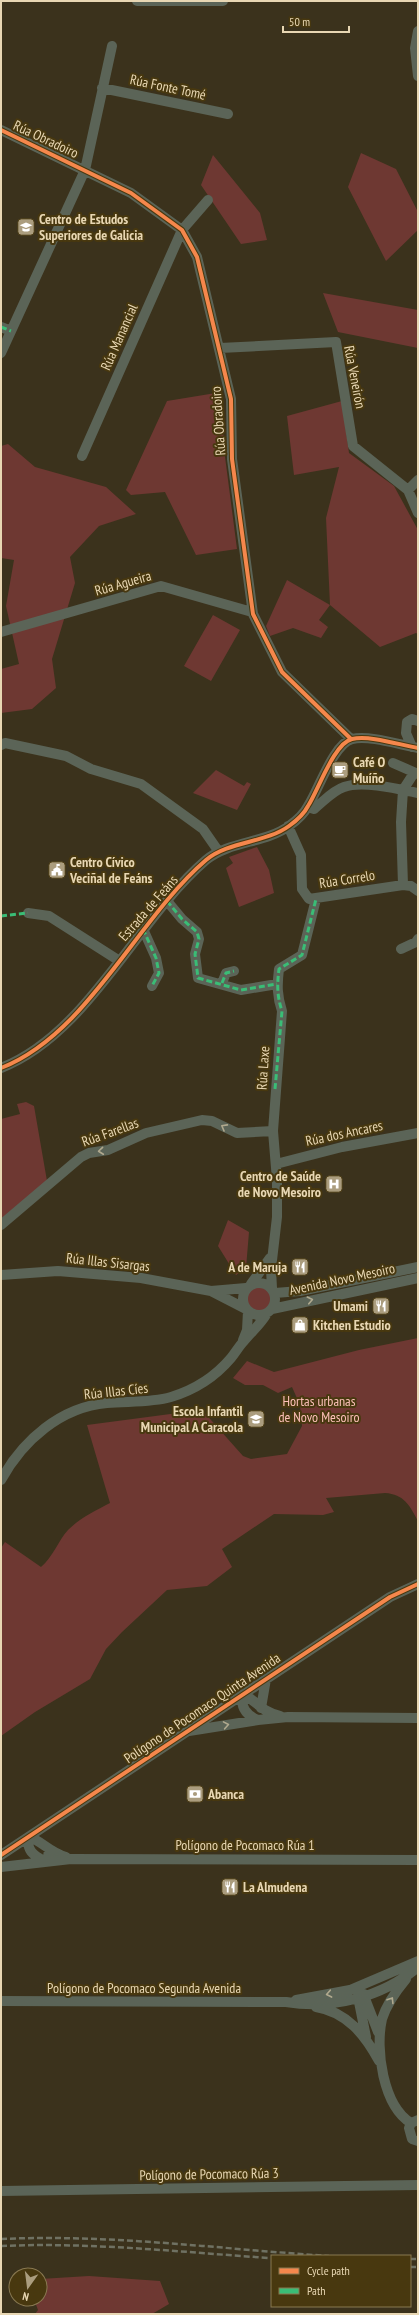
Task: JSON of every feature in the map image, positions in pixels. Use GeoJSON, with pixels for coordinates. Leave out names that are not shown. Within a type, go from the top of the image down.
{"type":"FeatureCollection","features":[{"type":"Feature","properties":{"kind":"street"},"geometry":{"type":"LineString","coordinates":[[137,1],[222,1]]}},
{"type":"Feature","properties":{"kind":"street"},"geometry":{"type":"LineString","coordinates":[[418,32],[415,48],[418,76]]}},
{"type":"Feature","properties":{"kind":"street"},"geometry":{"type":"LineString","coordinates":[[1,353],[85,170],[112,46]]}},
{"type":"Feature","properties":{"kind":"street","name":"Rúa Fonte Tomé"},"geometry":{"type":"LineString","coordinates":[[102,88],[228,114]]}},
{"type":"Feature","properties":{"kind":"street","name":"Rúa Obradoiro"},"geometry":{"type":"LineString","coordinates":[[1,130],[131,193],[182,230],[198,257],[231,400],[232,459],[252,612],[282,672],[351,739]]}},
{"type":"Feature","properties":{"kind":"street","name":"Rúa Manancial"},"geometry":{"type":"LineString","coordinates":[[82,456],[182,230],[208,200]]}},
{"type":"Feature","properties":{"kind":"street"},"geometry":{"type":"LineString","coordinates":[[1,327],[11,332]]}},
{"type":"Feature","properties":{"kind":"street","name":"Rúa Veneirón"},"geometry":{"type":"LineString","coordinates":[[220,348],[336,342],[353,446],[408,490]]}},
{"type":"Feature","properties":{"kind":"street"},"geometry":{"type":"LineString","coordinates":[[418,480],[408,490],[418,512]]}},
{"type":"Feature","properties":{"kind":"street","name":"Rúa Agueira"},"geometry":{"type":"LineString","coordinates":[[1,632],[161,586],[252,612]]}},
{"type":"Feature","properties":{"kind":"street"},"geometry":{"type":"LineString","coordinates":[[415,747],[406,733],[407,722],[412,719],[418,721]]}},
{"type":"Feature","properties":{"kind":"street"},"geometry":{"type":"LineString","coordinates":[[351,739],[372,740],[415,747]]}},
{"type":"Feature","properties":{"kind":"street","name":"Estrada de Feáns"},"geometry":{"type":"LineString","coordinates":[[1,1068],[18,1060],[58,1031],[81,1008],[143,929],[206,860],[218,852],[288,826],[308,807],[336,751],[351,739]]}},
{"type":"Feature","properties":{"kind":"street"},"geometry":{"type":"LineString","coordinates":[[1,744],[5,743],[66,756],[91,769],[141,784],[203,829],[218,852]]}},
{"type":"Feature","properties":{"kind":"street"},"geometry":{"type":"LineString","coordinates":[[393,763],[416,774],[403,790],[401,822],[403,885],[415,888],[418,891]]}},
{"type":"Feature","properties":{"kind":"street"},"geometry":{"type":"LineString","coordinates":[[308,807],[314,809],[333,792],[345,786],[360,784],[418,793]]}},
{"type":"Feature","properties":{"kind":"street","name":"Rúa Correlo"},"geometry":{"type":"LineString","coordinates":[[288,826],[300,855],[302,889],[309,899],[403,885]]}},
{"type":"Feature","properties":{"kind":"street","name":"Rúa Laxe"},"geometry":{"type":"LineString","coordinates":[[273,1290],[272,1254],[277,1217],[276,1164],[273,1131],[282,1011],[278,999],[277,984],[279,969],[302,955],[316,899]]}},
{"type":"Feature","properties":{"kind":"street"},"geometry":{"type":"LineString","coordinates":[[167,901],[182,919],[197,932],[199,939],[195,954],[198,978],[222,983],[241,990],[277,984]]}},
{"type":"Feature","properties":{"kind":"street"},"geometry":{"type":"LineString","coordinates":[[28,913],[50,916],[118,960]]}},
{"type":"Feature","properties":{"kind":"street"},"geometry":{"type":"LineString","coordinates":[[143,929],[156,958],[159,973],[152,986]]}},
{"type":"Feature","properties":{"kind":"street"},"geometry":{"type":"LineString","coordinates":[[401,949],[416,942],[418,939]]}},
{"type":"Feature","properties":{"kind":"street"},"geometry":{"type":"LineString","coordinates":[[222,983],[226,973],[234,971]]}},
{"type":"Feature","properties":{"kind":"street","name":"Rúa Farellas"},"geometry":{"type":"LineString","coordinates":[[1,1225],[81,1157],[89,1153],[108,1150],[146,1133],[202,1120],[212,1121],[237,1133],[273,1131]]}},
{"type":"Feature","properties":{"kind":"street","name":"Rúa dos Ancares"},"geometry":{"type":"LineString","coordinates":[[276,1164],[342,1147],[418,1133]]}},
{"type":"Feature","properties":{"kind":"street","name":"Rúa Laxe"},"geometry":{"type":"LineString","coordinates":[[248,1286],[272,1254]]}},
{"type":"Feature","properties":{"kind":"street","name":"Avenida Novo Mesoiro"},"geometry":{"type":"LineString","coordinates":[[273,1290],[300,1291],[418,1267]]}},
{"type":"Feature","properties":{"kind":"street","name":"Rúa Illas Sisargas"},"geometry":{"type":"LineString","coordinates":[[1,1275],[58,1271],[141,1278],[211,1291],[247,1310]]}},
{"type":"Feature","properties":{"kind":"street","name":"Avenida Novo Mesoiro"},"geometry":{"type":"LineString","coordinates":[[269,1311],[418,1278]]}},
{"type":"Feature","properties":{"kind":"street"},"geometry":{"type":"LineString","coordinates":[[262,1282],[273,1290],[275,1304],[269,1311],[256,1315],[247,1310],[242,1299],[248,1286],[262,1282]]}},
{"type":"Feature","properties":{"kind":"street","name":"Rúa Illas Sisargas"},"geometry":{"type":"LineString","coordinates":[[211,1291],[248,1286]]}},
{"type":"Feature","properties":{"kind":"street","name":"Rúa Illas Cíes"},"geometry":{"type":"LineString","coordinates":[[243,1342],[247,1330],[247,1310]]}},
{"type":"Feature","properties":{"kind":"street","name":"Rúa Illas Cíes"},"geometry":{"type":"LineString","coordinates":[[1,1480],[11,1461],[42,1430],[81,1408],[106,1403],[158,1400],[181,1393],[201,1384],[218,1372],[261,1323],[269,1311]]}},
{"type":"Feature","properties":{"kind":"street","name":"Polígono de Pocomaco Quinta Avenida"},"geometry":{"type":"LineString","coordinates":[[1,1855],[390,1597],[418,1584]]}},
{"type":"Feature","properties":{"kind":"street","name":"Polígono de Pocomaco Quinta Avenida"},"geometry":{"type":"LineString","coordinates":[[261,1708],[266,1679]]}},
{"type":"Feature","properties":{"kind":"street"},"geometry":{"type":"LineString","coordinates":[[258,1720],[250,1716],[245,1710],[241,1702],[243,1694],[261,1708],[273,1714],[288,1717]]}},
{"type":"Feature","properties":{"kind":"street"},"geometry":{"type":"LineString","coordinates":[[187,1731],[288,1717],[418,1718]]}},
{"type":"Feature","properties":{"kind":"street"},"geometry":{"type":"LineString","coordinates":[[47,1824],[45,1832],[49,1850],[48,1857],[44,1861],[30,1852],[27,1844],[28,1837],[35,1839],[49,1850]]}},
{"type":"Feature","properties":{"kind":"street","name":"Polígono de Pocomaco Rúa 1"},"geometry":{"type":"LineString","coordinates":[[49,1850],[71,1859]]}},
{"type":"Feature","properties":{"kind":"street","name":"Polígono de Pocomaco Rúa 1"},"geometry":{"type":"LineString","coordinates":[[1,1867],[71,1859],[418,1860]]}},
{"type":"Feature","properties":{"kind":"street","name":"Polígono de Pocomaco Segunda Avenida"},"geometry":{"type":"LineString","coordinates":[[286,2002],[350,1990],[406,1971],[418,1961]]}},
{"type":"Feature","properties":{"kind":"street"},"geometry":{"type":"LineString","coordinates":[[381,2064],[367,2038],[360,2015],[361,1998],[367,1990],[406,1971],[418,1967]]}},
{"type":"Feature","properties":{"kind":"street"},"geometry":{"type":"LineString","coordinates":[[379,2036],[388,2002],[406,1971]]}},
{"type":"Feature","properties":{"kind":"street"},"geometry":{"type":"LineString","coordinates":[[350,1990],[366,2001],[374,2019],[379,2036],[381,2064],[389,2093],[398,2112],[415,2122],[409,2133],[412,2138],[418,2141]]}},
{"type":"Feature","properties":{"kind":"street","name":"Polígono de Pocomaco Segunda Avenida"},"geometry":{"type":"LineString","coordinates":[[1,2001],[286,2002],[304,2005],[333,2003],[361,1998]]}},
{"type":"Feature","properties":{"kind":"street"},"geometry":{"type":"LineString","coordinates":[[304,2005],[322,2008],[339,2016],[367,2038]]}},
{"type":"Feature","properties":{"kind":"street","name":"Polígono de Pocomaco Rúa 3"},"geometry":{"type":"LineString","coordinates":[[1,2190],[418,2185]]}},
{"type":"Feature","properties":{"kind":"green space"},"geometry":{"type":"Polygon","coordinates":[[[361,153],[396,169],[418,212],[418,230],[386,261],[348,187],[361,153]]]}},
{"type":"Feature","properties":{"kind":"green space"},"geometry":{"type":"Polygon","coordinates":[[[213,155],[260,213],[267,240],[241,244],[201,185],[213,155]]]}},
{"type":"Feature","properties":{"kind":"green space"},"geometry":{"type":"Polygon","coordinates":[[[323,293],[418,310],[418,348],[338,332],[323,293]]]}},
{"type":"Feature","properties":{"kind":"green space"},"geometry":{"type":"Polygon","coordinates":[[[222,392],[224,449],[237,549],[196,555],[165,492],[131,495],[126,490],[167,401],[222,392]]]}},
{"type":"Feature","properties":{"kind":"green space"},"geometry":{"type":"Polygon","coordinates":[[[342,401],[349,453],[394,486],[418,530],[418,634],[416,633],[380,647],[330,605],[326,518],[339,467],[294,475],[287,416],[342,401]]]}},
{"type":"Feature","properties":{"kind":"green space"},"geometry":{"type":"Polygon","coordinates":[[[8,444],[35,467],[106,487],[136,514],[99,526],[70,557],[75,583],[52,659],[56,688],[32,709],[1,713],[1,669],[19,664],[6,606],[14,560],[1,558],[1,446],[8,444]]]}},
{"type":"Feature","properties":{"kind":"green space"},"geometry":{"type":"Polygon","coordinates":[[[287,580],[330,605],[319,620],[328,627],[321,638],[293,628],[270,636],[266,626],[287,580]]]}},
{"type":"Feature","properties":{"kind":"green space"},"geometry":{"type":"Polygon","coordinates":[[[213,615],[240,630],[211,681],[184,666],[213,615]]]}},
{"type":"Feature","properties":{"kind":"green space"},"geometry":{"type":"Polygon","coordinates":[[[216,770],[244,786],[247,782],[251,784],[237,810],[193,793],[216,770]]]}},
{"type":"Feature","properties":{"kind":"green space"},"geometry":{"type":"Polygon","coordinates":[[[257,847],[269,870],[274,893],[239,907],[226,868],[233,863],[229,857],[257,847]]]}},
{"type":"Feature","properties":{"kind":"green space"},"geometry":{"type":"Polygon","coordinates":[[[26,1102],[34,1106],[47,1181],[1,1221],[1,1119],[20,1114],[17,1104],[26,1102]]]}},
{"type":"Feature","properties":{"kind":"green space"},"geometry":{"type":"Polygon","coordinates":[[[228,1220],[249,1232],[246,1268],[236,1275],[218,1246],[228,1220]]]}},
{"type":"Feature","properties":{"kind":"green space"},"geometry":{"type":"Polygon","coordinates":[[[259,1287],[268,1290],[271,1299],[268,1308],[259,1311],[250,1308],[247,1299],[250,1290],[259,1287]]]}},
{"type":"Feature","properties":{"kind":"green space","name":"Hortas urbanas de Novo Mesoiro"},"geometry":{"type":"Polygon","coordinates":[[[418,1338],[418,1521],[412,1510],[402,1498],[385,1493],[326,1498],[334,1512],[323,1515],[274,1514],[222,1549],[232,1567],[207,1586],[167,1590],[106,1649],[90,1679],[35,1712],[1,1736],[1,1548],[5,1542],[41,1567],[49,1559],[68,1530],[83,1518],[110,1503],[87,1425],[178,1413],[197,1415],[203,1411],[243,1456],[251,1459],[287,1454],[302,1426],[300,1405],[292,1387],[278,1393],[263,1385],[245,1385],[233,1378],[247,1361],[274,1372],[359,1350],[418,1338]]]}},
{"type":"Feature","properties":{"kind":"green space"},"geometry":{"type":"Polygon","coordinates":[[[89,2276],[160,2281],[169,2304],[152,2314],[35,2314],[38,2310],[37,2307],[48,2307],[48,2279],[89,2276]]]}},
{"type":"Feature","properties":{"kind":"railway"},"geometry":{"type":"LineString","coordinates":[[1,2239],[42,2238],[124,2240],[316,2255]]}},
{"type":"Feature","properties":{"kind":"railway"},"geometry":{"type":"LineString","coordinates":[[1,2246],[101,2246],[269,2258]]}},
{"type":"Feature","properties":{"kind":"railway"},"geometry":{"type":"LineString","coordinates":[[411,2259],[418,2259]]}},
{"type":"Feature","properties":{"kind":"railway"},"geometry":{"type":"LineString","coordinates":[[411,2267],[418,2267]]}},
{"type":"Feature","properties":{"kind":"marked path"},"geometry":{"type":"LineString","coordinates":[[1,327],[11,331]]}},
{"type":"Feature","properties":{"kind":"marked path"},"geometry":{"type":"LineString","coordinates":[[275,1089],[282,1011],[278,990],[279,969],[302,955],[316,899]]}},
{"type":"Feature","properties":{"kind":"marked path"},"geometry":{"type":"LineString","coordinates":[[167,901],[182,919],[197,932],[199,939],[195,954],[198,978],[241,990],[277,984]]}},
{"type":"Feature","properties":{"kind":"marked path"},"geometry":{"type":"LineString","coordinates":[[1,916],[28,913]]}},
{"type":"Feature","properties":{"kind":"marked path"},"geometry":{"type":"LineString","coordinates":[[143,929],[156,958],[159,973],[152,986]]}},
{"type":"Feature","properties":{"kind":"marked path"},"geometry":{"type":"LineString","coordinates":[[222,983],[226,973],[234,971]]}},
{"type":"Feature","properties":{"kind":"cycle path"},"geometry":{"type":"LineString","coordinates":[[1,130],[131,193],[182,230],[197,257],[231,399],[232,459],[253,614],[282,672],[351,739]]}},
{"type":"Feature","properties":{"kind":"cycle path"},"geometry":{"type":"LineString","coordinates":[[1,1068],[32,1052],[60,1030],[86,1003],[181,885],[206,860],[225,849],[280,832],[297,820],[306,809],[327,768],[345,742],[352,739],[367,738],[418,748]]}},
{"type":"Feature","properties":{"kind":"cycle path"},"geometry":{"type":"LineString","coordinates":[[1,1855],[390,1597],[418,1584]]}},
{"type":"Feature","properties":{"kind":"place","name":"Centro de Estudos Superiores de Galicia"},"geometry":{"type":"Point","coordinates":[26,227]}},
{"type":"Feature","properties":{"kind":"place","name":"Café O Muíño"},"geometry":{"type":"Point","coordinates":[340,770]}},
{"type":"Feature","properties":{"kind":"place","name":"Centro Cívico Veciñal de Feáns"},"geometry":{"type":"Point","coordinates":[57,870]}},
{"type":"Feature","properties":{"kind":"place","name":"Centro de Saúde de Novo Mesoiro"},"geometry":{"type":"Point","coordinates":[334,1184]}},
{"type":"Feature","properties":{"kind":"place","name":"A de Maruja"},"geometry":{"type":"Point","coordinates":[300,1267]}},
{"type":"Feature","properties":{"kind":"place","name":"Umami"},"geometry":{"type":"Point","coordinates":[381,1306]}},
{"type":"Feature","properties":{"kind":"place","name":"Kitchen Estudio"},"geometry":{"type":"Point","coordinates":[300,1325]}},
{"type":"Feature","properties":{"kind":"place","name":"Escola Infantil Municipal A Caracola"},"geometry":{"type":"Point","coordinates":[256,1419]}},
{"type":"Feature","properties":{"kind":"place","name":"Abanca"},"geometry":{"type":"Point","coordinates":[195,1794]}},
{"type":"Feature","properties":{"kind":"place","name":"La Almudena"},"geometry":{"type":"Point","coordinates":[230,1887]}}]}
